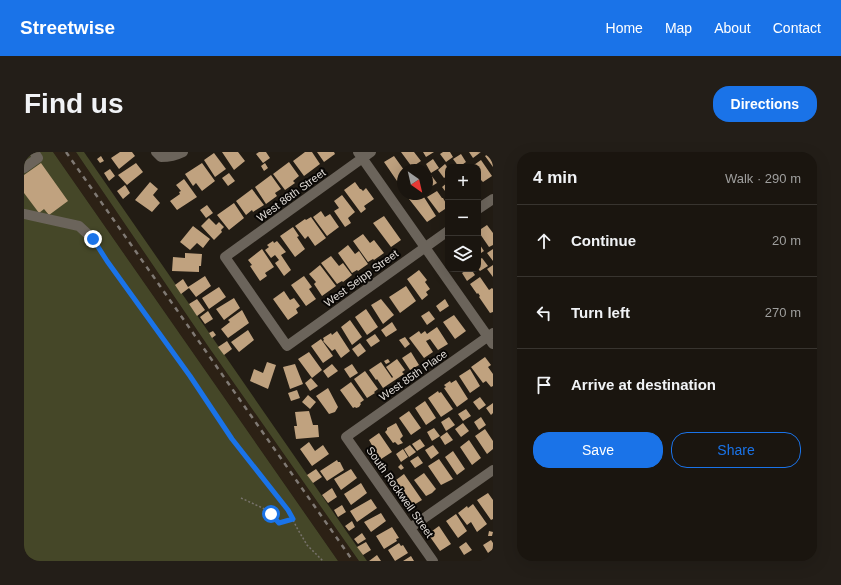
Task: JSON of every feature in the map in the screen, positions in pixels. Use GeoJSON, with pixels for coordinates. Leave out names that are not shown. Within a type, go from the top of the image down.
{"type":"FeatureCollection","features":[{"type":"Feature","properties":{"kind":"street"},"geometry":{"type":"LineString","coordinates":[[24,168],[38,158],[34,152]]}},
{"type":"Feature","properties":{"kind":"street"},"geometry":{"type":"LineString","coordinates":[[159,155],[177,155],[183,152]]}},
{"type":"Feature","properties":{"kind":"street","name":"West 86th Street"},"geometry":{"type":"LineString","coordinates":[[287,346],[225,257],[360,155],[371,152]]}},
{"type":"Feature","properties":{"kind":"street"},"geometry":{"type":"LineString","coordinates":[[360,155],[491,338]]}},
{"type":"Feature","properties":{"kind":"street"},"geometry":{"type":"LineString","coordinates":[[481,207],[493,199]]}},
{"type":"Feature","properties":{"kind":"street"},"geometry":{"type":"LineString","coordinates":[[24,214],[78,226],[93,239]]}},
{"type":"Feature","properties":{"kind":"street","name":"West Seipp Street"},"geometry":{"type":"LineString","coordinates":[[287,346],[445,233]]}},
{"type":"Feature","properties":{"kind":"street","name":"West 85th Place"},"geometry":{"type":"LineString","coordinates":[[346,437],[491,338]]}},
{"type":"Feature","properties":{"kind":"street","name":"South Rockwell Street"},"geometry":{"type":"LineString","coordinates":[[346,437],[433,561]]}},
{"type":"Feature","properties":{"kind":"street"},"geometry":{"type":"LineString","coordinates":[[410,528],[493,470]]}},
{"type":"Feature","properties":{"kind":"path"},"geometry":{"type":"LineString","coordinates":[[93,239],[107,261],[190,376],[232,439],[288,510],[307,545],[324,561]]}},
{"type":"Feature","properties":{"kind":"path"},"geometry":{"type":"LineString","coordinates":[[241,498],[269,511],[279,523],[293,519]]}},
{"type":"Feature","properties":{"kind":"shaded area"},"geometry":{"type":"Polygon","coordinates":[[[53,152],[76,152],[210,349],[359,561],[338,561],[53,152]]]}},
{"type":"Feature","properties":{"kind":"green space"},"geometry":{"type":"Polygon","coordinates":[[[24,152],[53,152],[338,561],[24,561],[24,152]]]}},
{"type":"Feature","properties":{"kind":"green space"},"geometry":{"type":"Polygon","coordinates":[[[76,152],[84,152],[367,561],[359,561],[210,349],[76,152]]]}},
{"type":"Feature","properties":{"kind":"building"},"geometry":{"type":"Polygon","coordinates":[[[120,152],[132,152],[135,156],[119,169],[111,158],[120,152]]]}},
{"type":"Feature","properties":{"kind":"building"},"geometry":{"type":"Polygon","coordinates":[[[222,152],[238,152],[245,161],[234,170],[222,152]]]}},
{"type":"Feature","properties":{"kind":"building"},"geometry":{"type":"Polygon","coordinates":[[[259,152],[266,152],[270,158],[263,163],[256,154],[259,152]]]}},
{"type":"Feature","properties":{"kind":"building"},"geometry":{"type":"Polygon","coordinates":[[[305,152],[312,152],[320,164],[304,176],[293,161],[305,152]]]}},
{"type":"Feature","properties":{"kind":"building"},"geometry":{"type":"Polygon","coordinates":[[[317,152],[334,152],[335,154],[324,162],[317,152]]]}},
{"type":"Feature","properties":{"kind":"building"},"geometry":{"type":"Polygon","coordinates":[[[401,152],[414,152],[421,161],[416,164],[410,164],[401,152]]]}},
{"type":"Feature","properties":{"kind":"building"},"geometry":{"type":"Polygon","coordinates":[[[423,152],[434,152],[426,157],[423,152]]]}},
{"type":"Feature","properties":{"kind":"building"},"geometry":{"type":"Polygon","coordinates":[[[443,152],[450,152],[453,157],[446,162],[440,154],[443,152]]]}},
{"type":"Feature","properties":{"kind":"building"},"geometry":{"type":"Polygon","coordinates":[[[469,152],[481,152],[473,158],[469,152]]]}},
{"type":"Feature","properties":{"kind":"building"},"geometry":{"type":"Polygon","coordinates":[[[493,152],[493,167],[485,156],[493,152]]]}},
{"type":"Feature","properties":{"kind":"building"},"geometry":{"type":"Polygon","coordinates":[[[214,153],[226,169],[215,177],[204,160],[214,153]]]}},
{"type":"Feature","properties":{"kind":"building"},"geometry":{"type":"Polygon","coordinates":[[[461,154],[466,162],[463,164],[457,164],[453,159],[461,154]]]}},
{"type":"Feature","properties":{"kind":"building"},"geometry":{"type":"Polygon","coordinates":[[[101,156],[104,161],[100,163],[97,159],[101,156]]]}},
{"type":"Feature","properties":{"kind":"building"},"geometry":{"type":"Polygon","coordinates":[[[394,156],[400,164],[397,164],[397,181],[384,162],[394,156]]]}},
{"type":"Feature","properties":{"kind":"building"},"geometry":{"type":"Polygon","coordinates":[[[433,159],[439,168],[433,172],[433,164],[426,164],[433,159]]]}},
{"type":"Feature","properties":{"kind":"building"},"geometry":{"type":"Polygon","coordinates":[[[481,160],[492,176],[483,182],[481,180],[481,164],[475,164],[481,160]]]}},
{"type":"Feature","properties":{"kind":"building"},"geometry":{"type":"Polygon","coordinates":[[[289,162],[299,176],[293,181],[295,183],[285,190],[273,174],[289,162]]]}},
{"type":"Feature","properties":{"kind":"building"},"geometry":{"type":"Polygon","coordinates":[[[41,163],[68,201],[49,215],[44,209],[39,213],[24,193],[24,175],[41,163]]]}},
{"type":"Feature","properties":{"kind":"building"},"geometry":{"type":"Polygon","coordinates":[[[136,163],[143,172],[127,185],[118,175],[136,163]]]}},
{"type":"Feature","properties":{"kind":"building"},"geometry":{"type":"Polygon","coordinates":[[[202,163],[215,181],[202,191],[196,183],[193,186],[185,174],[202,163]]]}},
{"type":"Feature","properties":{"kind":"building"},"geometry":{"type":"Polygon","coordinates":[[[265,163],[268,168],[264,171],[261,166],[265,163]]]}},
{"type":"Feature","properties":{"kind":"building"},"geometry":{"type":"Polygon","coordinates":[[[445,164],[445,177],[444,178],[438,170],[445,164]]]}},
{"type":"Feature","properties":{"kind":"building"},"geometry":{"type":"Polygon","coordinates":[[[110,169],[115,176],[109,181],[104,173],[110,169]]]}},
{"type":"Feature","properties":{"kind":"building"},"geometry":{"type":"Polygon","coordinates":[[[229,173],[235,181],[228,186],[222,178],[229,173]]]}},
{"type":"Feature","properties":{"kind":"building"},"geometry":{"type":"Polygon","coordinates":[[[271,175],[281,189],[275,193],[277,196],[266,204],[255,187],[271,175]]]}},
{"type":"Feature","properties":{"kind":"building"},"geometry":{"type":"Polygon","coordinates":[[[433,178],[437,183],[433,186],[433,178]]]}},
{"type":"Feature","properties":{"kind":"building"},"geometry":{"type":"Polygon","coordinates":[[[184,179],[197,197],[177,210],[170,201],[180,194],[179,192],[181,191],[176,185],[184,179]]]}},
{"type":"Feature","properties":{"kind":"building"},"geometry":{"type":"Polygon","coordinates":[[[150,182],[158,189],[153,195],[160,203],[152,212],[135,200],[150,182]]]}},
{"type":"Feature","properties":{"kind":"building"},"geometry":{"type":"Polygon","coordinates":[[[355,182],[363,191],[366,188],[374,199],[364,206],[366,209],[361,213],[344,190],[355,182]]]}},
{"type":"Feature","properties":{"kind":"building"},"geometry":{"type":"Polygon","coordinates":[[[125,185],[130,193],[123,199],[117,191],[125,185]]]}},
{"type":"Feature","properties":{"kind":"building"},"geometry":{"type":"Polygon","coordinates":[[[252,189],[264,205],[253,212],[252,210],[246,215],[236,201],[252,189]]]}},
{"type":"Feature","properties":{"kind":"building"},"geometry":{"type":"Polygon","coordinates":[[[437,191],[445,202],[445,209],[439,213],[429,200],[433,200],[433,193],[437,191]]]}},
{"type":"Feature","properties":{"kind":"building"},"geometry":{"type":"Polygon","coordinates":[[[342,195],[355,212],[348,218],[351,223],[345,227],[334,211],[339,208],[334,201],[342,195]]]}},
{"type":"Feature","properties":{"kind":"building"},"geometry":{"type":"Polygon","coordinates":[[[410,200],[426,200],[436,216],[427,222],[410,200]]]}},
{"type":"Feature","properties":{"kind":"building"},"geometry":{"type":"Polygon","coordinates":[[[234,203],[244,218],[229,230],[217,215],[234,203]]]}},
{"type":"Feature","properties":{"kind":"building"},"geometry":{"type":"Polygon","coordinates":[[[207,205],[213,213],[206,218],[200,210],[207,205]]]}},
{"type":"Feature","properties":{"kind":"building"},"geometry":{"type":"Polygon","coordinates":[[[321,211],[325,217],[330,214],[339,227],[327,236],[313,217],[321,211]]]}},
{"type":"Feature","properties":{"kind":"building"},"geometry":{"type":"Polygon","coordinates":[[[384,216],[401,240],[391,247],[373,223],[384,216]]]}},
{"type":"Feature","properties":{"kind":"building"},"geometry":{"type":"Polygon","coordinates":[[[311,217],[326,238],[315,246],[308,236],[305,239],[295,226],[311,217]]]}},
{"type":"Feature","properties":{"kind":"building"},"geometry":{"type":"Polygon","coordinates":[[[209,218],[216,225],[219,222],[224,227],[221,230],[222,232],[214,240],[201,226],[209,218]]]}},
{"type":"Feature","properties":{"kind":"building"},"geometry":{"type":"Polygon","coordinates":[[[487,225],[493,233],[493,245],[489,247],[481,235],[481,229],[487,225]]]}},
{"type":"Feature","properties":{"kind":"building"},"geometry":{"type":"Polygon","coordinates":[[[193,226],[210,239],[203,248],[197,243],[190,250],[180,242],[193,226]]]}},
{"type":"Feature","properties":{"kind":"building"},"geometry":{"type":"Polygon","coordinates":[[[293,227],[299,236],[297,237],[305,249],[295,257],[280,236],[293,227]]]}},
{"type":"Feature","properties":{"kind":"building"},"geometry":{"type":"Polygon","coordinates":[[[363,234],[370,243],[374,240],[384,253],[368,262],[353,241],[363,234]]]}},
{"type":"Feature","properties":{"kind":"building"},"geometry":{"type":"Polygon","coordinates":[[[273,241],[274,243],[277,241],[286,252],[281,255],[291,270],[284,276],[275,263],[279,260],[275,255],[271,258],[265,250],[269,247],[267,245],[273,241]]]}},
{"type":"Feature","properties":{"kind":"building"},"geometry":{"type":"Polygon","coordinates":[[[348,245],[355,254],[359,251],[368,264],[352,273],[338,253],[348,245]]]}},
{"type":"Feature","properties":{"kind":"building"},"geometry":{"type":"Polygon","coordinates":[[[262,249],[274,267],[265,273],[267,276],[260,281],[250,266],[252,265],[248,260],[262,249]]]}},
{"type":"Feature","properties":{"kind":"building"},"geometry":{"type":"Polygon","coordinates":[[[493,249],[493,261],[487,253],[493,249]]]}},
{"type":"Feature","properties":{"kind":"building"},"geometry":{"type":"Polygon","coordinates":[[[185,253],[202,254],[199,272],[172,271],[173,257],[185,258],[185,253]]]}},
{"type":"Feature","properties":{"kind":"building"},"geometry":{"type":"Polygon","coordinates":[[[331,256],[339,266],[343,263],[352,275],[343,282],[342,281],[337,284],[321,263],[331,256]]]}},
{"type":"Feature","properties":{"kind":"building"},"geometry":{"type":"Polygon","coordinates":[[[481,258],[488,266],[481,270],[481,258]]]}},
{"type":"Feature","properties":{"kind":"building"},"geometry":{"type":"Polygon","coordinates":[[[320,265],[336,286],[322,296],[314,284],[316,282],[309,274],[320,265]]]}},
{"type":"Feature","properties":{"kind":"building"},"geometry":{"type":"Polygon","coordinates":[[[493,265],[493,277],[487,269],[493,265]]]}},
{"type":"Feature","properties":{"kind":"building"},"geometry":{"type":"Polygon","coordinates":[[[419,270],[427,280],[425,282],[430,289],[426,292],[428,295],[422,300],[407,279],[419,270]]]}},
{"type":"Feature","properties":{"kind":"building"},"geometry":{"type":"Polygon","coordinates":[[[473,272],[475,275],[467,281],[462,273],[473,272]]]}},
{"type":"Feature","properties":{"kind":"building"},"geometry":{"type":"Polygon","coordinates":[[[205,276],[211,286],[196,297],[189,288],[181,294],[175,285],[183,279],[188,287],[205,276]]]}},
{"type":"Feature","properties":{"kind":"building"},"geometry":{"type":"Polygon","coordinates":[[[304,276],[312,287],[309,289],[316,299],[306,306],[291,285],[304,276]]]}},
{"type":"Feature","properties":{"kind":"building"},"geometry":{"type":"Polygon","coordinates":[[[480,277],[489,290],[492,288],[493,289],[493,312],[490,313],[479,297],[480,296],[478,293],[477,294],[470,284],[480,277]]]}},
{"type":"Feature","properties":{"kind":"building"},"geometry":{"type":"Polygon","coordinates":[[[406,286],[416,301],[400,313],[389,297],[406,286]]]}},
{"type":"Feature","properties":{"kind":"building"},"geometry":{"type":"Polygon","coordinates":[[[219,287],[226,297],[209,309],[202,298],[219,287]]]}},
{"type":"Feature","properties":{"kind":"building"},"geometry":{"type":"Polygon","coordinates":[[[284,291],[290,300],[294,298],[300,306],[296,309],[298,313],[288,320],[273,299],[284,291]]]}},
{"type":"Feature","properties":{"kind":"building"},"geometry":{"type":"Polygon","coordinates":[[[234,298],[240,308],[224,320],[216,309],[234,298]]]}},
{"type":"Feature","properties":{"kind":"building"},"geometry":{"type":"Polygon","coordinates":[[[197,299],[205,310],[197,316],[189,304],[197,299]]]}},
{"type":"Feature","properties":{"kind":"building"},"geometry":{"type":"Polygon","coordinates":[[[381,299],[394,315],[383,324],[371,305],[381,299]]]}},
{"type":"Feature","properties":{"kind":"building"},"geometry":{"type":"Polygon","coordinates":[[[445,299],[449,306],[440,312],[436,306],[445,299]]]}},
{"type":"Feature","properties":{"kind":"building"},"geometry":{"type":"Polygon","coordinates":[[[366,309],[378,327],[367,335],[355,317],[366,309]]]}},
{"type":"Feature","properties":{"kind":"building"},"geometry":{"type":"Polygon","coordinates":[[[242,310],[249,323],[228,338],[221,329],[230,322],[228,320],[242,310]]]}},
{"type":"Feature","properties":{"kind":"building"},"geometry":{"type":"Polygon","coordinates":[[[208,311],[213,319],[205,324],[200,317],[208,311]]]}},
{"type":"Feature","properties":{"kind":"building"},"geometry":{"type":"Polygon","coordinates":[[[429,311],[435,319],[427,325],[421,316],[429,311]]]}},
{"type":"Feature","properties":{"kind":"building"},"geometry":{"type":"Polygon","coordinates":[[[454,315],[466,331],[455,339],[443,322],[454,315]]]}},
{"type":"Feature","properties":{"kind":"building"},"geometry":{"type":"Polygon","coordinates":[[[350,320],[362,337],[352,345],[341,327],[350,320]]]}},
{"type":"Feature","properties":{"kind":"building"},"geometry":{"type":"Polygon","coordinates":[[[392,322],[397,330],[386,337],[381,330],[392,322]]]}},
{"type":"Feature","properties":{"kind":"building"},"geometry":{"type":"Polygon","coordinates":[[[437,327],[448,344],[438,350],[430,339],[426,341],[433,352],[424,358],[409,338],[419,331],[421,334],[425,331],[427,334],[437,327]]]}},
{"type":"Feature","properties":{"kind":"building"},"geometry":{"type":"Polygon","coordinates":[[[248,330],[254,340],[239,352],[231,342],[248,330]]]}},
{"type":"Feature","properties":{"kind":"building"},"geometry":{"type":"Polygon","coordinates":[[[213,331],[216,335],[212,338],[209,333],[213,331]]]}},
{"type":"Feature","properties":{"kind":"building"},"geometry":{"type":"Polygon","coordinates":[[[337,331],[350,351],[341,358],[335,349],[332,351],[323,341],[323,338],[331,333],[332,335],[337,331]]]}},
{"type":"Feature","properties":{"kind":"building"},"geometry":{"type":"Polygon","coordinates":[[[375,334],[380,341],[371,347],[366,340],[375,334]]]}},
{"type":"Feature","properties":{"kind":"building"},"geometry":{"type":"Polygon","coordinates":[[[405,337],[410,344],[405,348],[399,340],[405,337]]]}},
{"type":"Feature","properties":{"kind":"building"},"geometry":{"type":"Polygon","coordinates":[[[321,339],[333,356],[323,363],[311,346],[321,339]]]}},
{"type":"Feature","properties":{"kind":"building"},"geometry":{"type":"Polygon","coordinates":[[[227,341],[232,349],[224,355],[218,347],[227,341]]]}},
{"type":"Feature","properties":{"kind":"building"},"geometry":{"type":"Polygon","coordinates":[[[360,343],[366,351],[358,357],[352,349],[360,343]]]}},
{"type":"Feature","properties":{"kind":"building"},"geometry":{"type":"Polygon","coordinates":[[[309,352],[322,370],[312,378],[298,359],[309,352]]]}},
{"type":"Feature","properties":{"kind":"building"},"geometry":{"type":"Polygon","coordinates":[[[411,352],[419,365],[410,370],[402,358],[411,352]]]}},
{"type":"Feature","properties":{"kind":"building"},"geometry":{"type":"Polygon","coordinates":[[[485,357],[491,365],[488,367],[493,374],[493,386],[491,387],[486,381],[483,383],[471,367],[485,357]]]}},
{"type":"Feature","properties":{"kind":"building"},"geometry":{"type":"Polygon","coordinates":[[[388,359],[390,362],[386,364],[384,361],[388,359]]]}},
{"type":"Feature","properties":{"kind":"building"},"geometry":{"type":"Polygon","coordinates":[[[397,359],[405,370],[402,372],[404,374],[383,388],[369,370],[381,362],[392,378],[393,377],[386,367],[397,359]]]}},
{"type":"Feature","properties":{"kind":"building"},"geometry":{"type":"Polygon","coordinates":[[[267,362],[276,365],[268,389],[250,381],[254,369],[263,373],[267,362]]]}},
{"type":"Feature","properties":{"kind":"building"},"geometry":{"type":"Polygon","coordinates":[[[295,364],[303,384],[290,389],[283,367],[295,364]]]}},
{"type":"Feature","properties":{"kind":"building"},"geometry":{"type":"Polygon","coordinates":[[[332,364],[338,371],[328,378],[323,371],[332,364]]]}},
{"type":"Feature","properties":{"kind":"building"},"geometry":{"type":"Polygon","coordinates":[[[352,364],[358,373],[350,378],[344,369],[352,364]]]}},
{"type":"Feature","properties":{"kind":"building"},"geometry":{"type":"Polygon","coordinates":[[[470,369],[480,386],[470,393],[459,376],[470,369]]]}},
{"type":"Feature","properties":{"kind":"building"},"geometry":{"type":"Polygon","coordinates":[[[365,371],[378,389],[367,398],[354,379],[365,371]]]}},
{"type":"Feature","properties":{"kind":"building"},"geometry":{"type":"Polygon","coordinates":[[[311,378],[318,386],[310,391],[305,383],[311,378]]]}},
{"type":"Feature","properties":{"kind":"building"},"geometry":{"type":"Polygon","coordinates":[[[456,380],[468,399],[457,407],[444,388],[446,387],[444,385],[450,381],[451,383],[456,380]]]}},
{"type":"Feature","properties":{"kind":"building"},"geometry":{"type":"Polygon","coordinates":[[[351,382],[364,400],[360,403],[361,404],[359,407],[356,408],[353,408],[340,390],[351,382]]]}},
{"type":"Feature","properties":{"kind":"building"},"geometry":{"type":"Polygon","coordinates":[[[328,388],[338,407],[335,412],[329,414],[316,396],[328,388]]]}},
{"type":"Feature","properties":{"kind":"building"},"geometry":{"type":"Polygon","coordinates":[[[297,390],[300,398],[291,401],[288,393],[297,390]]]}},
{"type":"Feature","properties":{"kind":"building"},"geometry":{"type":"Polygon","coordinates":[[[438,391],[439,393],[441,392],[453,409],[441,417],[428,398],[438,391]]]}},
{"type":"Feature","properties":{"kind":"building"},"geometry":{"type":"Polygon","coordinates":[[[308,395],[316,402],[310,409],[302,402],[308,395]]]}},
{"type":"Feature","properties":{"kind":"building"},"geometry":{"type":"Polygon","coordinates":[[[480,397],[486,405],[479,410],[473,402],[480,397]]]}},
{"type":"Feature","properties":{"kind":"building"},"geometry":{"type":"Polygon","coordinates":[[[425,401],[436,418],[426,425],[415,408],[425,401]]]}},
{"type":"Feature","properties":{"kind":"building"},"geometry":{"type":"Polygon","coordinates":[[[493,403],[493,413],[491,415],[486,408],[493,403]]]}},
{"type":"Feature","properties":{"kind":"building"},"geometry":{"type":"Polygon","coordinates":[[[466,409],[471,416],[463,421],[458,414],[466,409]]]}},
{"type":"Feature","properties":{"kind":"building"},"geometry":{"type":"Polygon","coordinates":[[[309,411],[313,425],[318,425],[319,437],[296,439],[294,426],[297,426],[295,412],[309,411]]]}},
{"type":"Feature","properties":{"kind":"building"},"geometry":{"type":"Polygon","coordinates":[[[409,411],[421,428],[411,435],[399,418],[409,411]]]}},
{"type":"Feature","properties":{"kind":"building"},"geometry":{"type":"Polygon","coordinates":[[[449,417],[455,425],[446,431],[441,422],[449,417]]]}},
{"type":"Feature","properties":{"kind":"building"},"geometry":{"type":"Polygon","coordinates":[[[481,417],[486,425],[479,430],[474,422],[481,417]]]}},
{"type":"Feature","properties":{"kind":"building"},"geometry":{"type":"Polygon","coordinates":[[[396,423],[403,436],[400,439],[403,443],[398,445],[395,442],[393,443],[385,432],[387,428],[396,423]]]}},
{"type":"Feature","properties":{"kind":"building"},"geometry":{"type":"Polygon","coordinates":[[[463,423],[469,431],[461,437],[455,429],[463,423]]]}},
{"type":"Feature","properties":{"kind":"building"},"geometry":{"type":"Polygon","coordinates":[[[434,428],[440,436],[432,441],[427,432],[434,428]]]}},
{"type":"Feature","properties":{"kind":"building"},"geometry":{"type":"Polygon","coordinates":[[[485,429],[493,441],[493,449],[487,454],[475,436],[485,429]]]}},
{"type":"Feature","properties":{"kind":"building"},"geometry":{"type":"Polygon","coordinates":[[[447,432],[453,440],[445,445],[440,437],[447,432]]]}},
{"type":"Feature","properties":{"kind":"building"},"geometry":{"type":"Polygon","coordinates":[[[379,433],[392,452],[378,461],[371,451],[374,450],[369,440],[379,433]]]}},
{"type":"Feature","properties":{"kind":"building"},"geometry":{"type":"Polygon","coordinates":[[[420,439],[425,446],[417,451],[412,444],[420,439]]]}},
{"type":"Feature","properties":{"kind":"building"},"geometry":{"type":"Polygon","coordinates":[[[469,440],[481,458],[472,465],[460,447],[469,440]]]}},
{"type":"Feature","properties":{"kind":"building"},"geometry":{"type":"Polygon","coordinates":[[[309,442],[315,451],[323,445],[329,454],[312,466],[300,449],[309,442]]]}},
{"type":"Feature","properties":{"kind":"building"},"geometry":{"type":"Polygon","coordinates":[[[410,445],[416,452],[409,457],[404,449],[410,445]]]}},
{"type":"Feature","properties":{"kind":"building"},"geometry":{"type":"Polygon","coordinates":[[[433,445],[439,453],[431,459],[425,450],[433,445]]]}},
{"type":"Feature","properties":{"kind":"building"},"geometry":{"type":"Polygon","coordinates":[[[403,449],[408,457],[401,462],[396,454],[403,449]]]}},
{"type":"Feature","properties":{"kind":"building"},"geometry":{"type":"Polygon","coordinates":[[[453,451],[465,469],[457,475],[445,457],[453,451]]]}},
{"type":"Feature","properties":{"kind":"building"},"geometry":{"type":"Polygon","coordinates":[[[418,456],[423,463],[415,468],[410,461],[418,456]]]}},
{"type":"Feature","properties":{"kind":"building"},"geometry":{"type":"Polygon","coordinates":[[[439,459],[453,479],[441,485],[428,466],[439,459]]]}},
{"type":"Feature","properties":{"kind":"building"},"geometry":{"type":"Polygon","coordinates":[[[337,460],[340,462],[344,470],[327,481],[320,471],[337,460]]]}},
{"type":"Feature","properties":{"kind":"building"},"geometry":{"type":"Polygon","coordinates":[[[401,464],[404,468],[401,470],[398,467],[401,464]]]}},
{"type":"Feature","properties":{"kind":"building"},"geometry":{"type":"Polygon","coordinates":[[[316,469],[322,477],[313,483],[307,475],[316,469]]]}},
{"type":"Feature","properties":{"kind":"building"},"geometry":{"type":"Polygon","coordinates":[[[351,469],[357,478],[341,490],[334,479],[351,469]]]}},
{"type":"Feature","properties":{"kind":"building"},"geometry":{"type":"Polygon","coordinates":[[[424,473],[436,489],[426,496],[414,480],[424,473]]]}},
{"type":"Feature","properties":{"kind":"building"},"geometry":{"type":"Polygon","coordinates":[[[404,474],[422,500],[412,506],[398,489],[400,487],[396,480],[404,474]]]}},
{"type":"Feature","properties":{"kind":"building"},"geometry":{"type":"Polygon","coordinates":[[[361,483],[367,493],[351,505],[344,494],[361,483]]]}},
{"type":"Feature","properties":{"kind":"building"},"geometry":{"type":"Polygon","coordinates":[[[332,488],[337,497],[328,503],[322,495],[332,488]]]}},
{"type":"Feature","properties":{"kind":"building"},"geometry":{"type":"Polygon","coordinates":[[[488,493],[493,500],[493,519],[491,520],[477,500],[488,493]]]}},
{"type":"Feature","properties":{"kind":"building"},"geometry":{"type":"Polygon","coordinates":[[[371,499],[377,508],[357,522],[350,511],[371,499]]]}},
{"type":"Feature","properties":{"kind":"building"},"geometry":{"type":"Polygon","coordinates":[[[473,504],[487,524],[477,532],[471,522],[467,525],[458,513],[467,506],[468,508],[473,504]]]}},
{"type":"Feature","properties":{"kind":"building"},"geometry":{"type":"Polygon","coordinates":[[[342,505],[346,512],[338,517],[334,510],[342,505]]]}},
{"type":"Feature","properties":{"kind":"building"},"geometry":{"type":"Polygon","coordinates":[[[381,513],[386,521],[371,532],[364,522],[381,513]]]}},
{"type":"Feature","properties":{"kind":"building"},"geometry":{"type":"Polygon","coordinates":[[[456,514],[467,531],[458,538],[446,521],[456,514]]]}},
{"type":"Feature","properties":{"kind":"building"},"geometry":{"type":"Polygon","coordinates":[[[352,521],[355,527],[349,531],[345,526],[352,521]]]}},
{"type":"Feature","properties":{"kind":"building"},"geometry":{"type":"Polygon","coordinates":[[[439,526],[451,544],[440,551],[428,534],[439,526]]]}},
{"type":"Feature","properties":{"kind":"building"},"geometry":{"type":"Polygon","coordinates":[[[392,527],[399,538],[396,539],[397,541],[384,549],[376,536],[392,527]]]}},
{"type":"Feature","properties":{"kind":"building"},"geometry":{"type":"Polygon","coordinates":[[[489,531],[493,532],[492,536],[488,536],[489,531]]]}},
{"type":"Feature","properties":{"kind":"building"},"geometry":{"type":"Polygon","coordinates":[[[362,533],[366,539],[358,544],[354,539],[362,533]]]}},
{"type":"Feature","properties":{"kind":"building"},"geometry":{"type":"Polygon","coordinates":[[[491,540],[493,543],[493,549],[488,553],[483,545],[491,540]]]}},
{"type":"Feature","properties":{"kind":"building"},"geometry":{"type":"Polygon","coordinates":[[[366,542],[371,550],[363,555],[357,547],[366,542]]]}},
{"type":"Feature","properties":{"kind":"building"},"geometry":{"type":"Polygon","coordinates":[[[466,542],[472,550],[464,555],[459,547],[466,542]]]}},
{"type":"Feature","properties":{"kind":"building"},"geometry":{"type":"Polygon","coordinates":[[[399,543],[401,546],[403,545],[408,553],[395,561],[388,550],[399,543]]]}},
{"type":"Feature","properties":{"kind":"building"},"geometry":{"type":"Polygon","coordinates":[[[377,555],[381,561],[369,561],[377,555]]]}},
{"type":"Feature","properties":{"kind":"building"},"geometry":{"type":"Polygon","coordinates":[[[411,556],[414,561],[403,561],[411,556]]]}},
{"type":"Feature","properties":{"kind":"railway"},"geometry":{"type":"LineString","coordinates":[[66,152],[353,561]]}},
{"type":"Feature","properties":{"kind":"route"},"geometry":{"type":"LineString","coordinates":[[93,239],[107,261],[190,376],[237,447],[256,468],[291,514],[293,519],[279,523],[271,514]]}}]}
